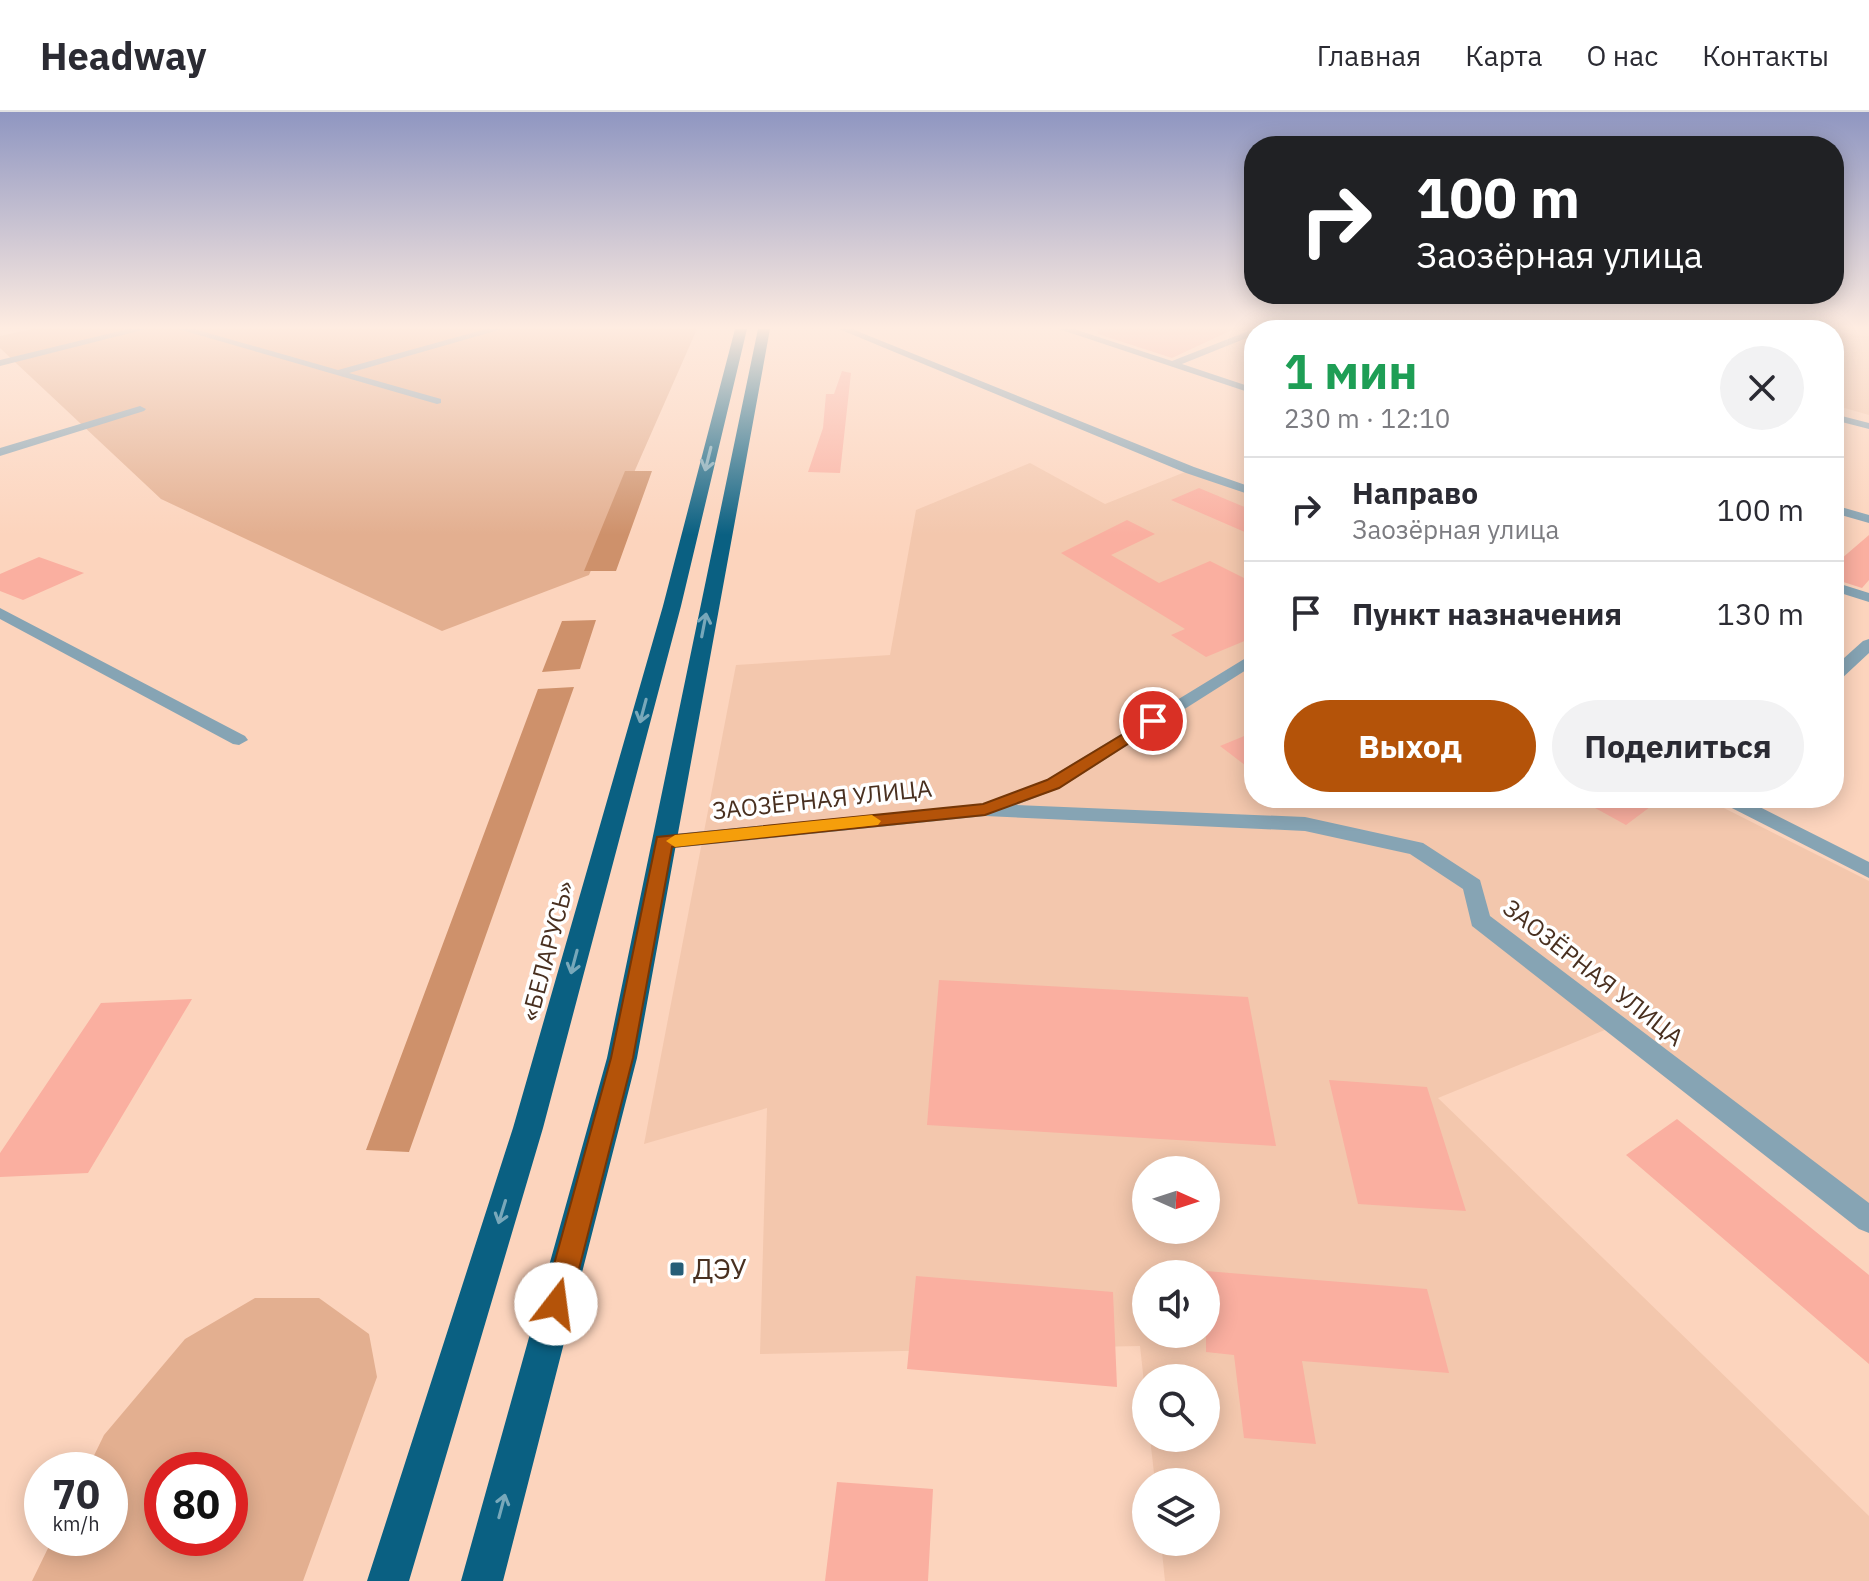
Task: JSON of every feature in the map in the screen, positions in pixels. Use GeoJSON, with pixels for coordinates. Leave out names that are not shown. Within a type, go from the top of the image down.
{"type":"FeatureCollection","features":[{"type":"Feature","properties":{"kind":"highway","name":"«БЕЛАРУСЬ»"},"geometry":{"type":"LineString","coordinates":[[388,1581],[533,1113],[672,606],[724,398]]}},
{"type":"Feature","properties":{"kind":"highway"},"geometry":{"type":"LineString","coordinates":[[482,1581],[622,1058],[751,398]]}},
{"type":"Feature","properties":{"kind":"street"},"geometry":{"type":"LineString","coordinates":[[426,398],[437,401]]}},
{"type":"Feature","properties":{"kind":"street"},"geometry":{"type":"LineString","coordinates":[[1012,398],[1190,470],[1244,489]]}},
{"type":"Feature","properties":{"kind":"street"},"geometry":{"type":"LineString","coordinates":[[0,452],[140,409]]}},
{"type":"Feature","properties":{"kind":"street"},"geometry":{"type":"LineString","coordinates":[[1844,420],[1869,426]]}},
{"type":"Feature","properties":{"kind":"street"},"geometry":{"type":"LineString","coordinates":[[1844,512],[1869,519]]}},
{"type":"Feature","properties":{"kind":"street"},"geometry":{"type":"LineString","coordinates":[[1844,589],[1869,598]]}},
{"type":"Feature","properties":{"kind":"street"},"geometry":{"type":"LineString","coordinates":[[0,613],[239,740]]}},
{"type":"Feature","properties":{"kind":"street"},"geometry":{"type":"LineString","coordinates":[[1844,667],[1869,644]]}},
{"type":"Feature","properties":{"kind":"street","name":"ЗАОЗЁРНАЯ УЛИЦА"},"geometry":{"type":"LineString","coordinates":[[985,810],[1053,784],[1244,664]]}},
{"type":"Feature","properties":{"kind":"street"},"geometry":{"type":"LineString","coordinates":[[1749,808],[1869,871]]}},
{"type":"Feature","properties":{"kind":"street","name":"ЗАОЗЁРНАЯ УЛИЦА"},"geometry":{"type":"LineString","coordinates":[[664,842],[985,810],[1305,824],[1416,848],[1473,885],[1480,920],[1869,1220]]}},
{"type":"Feature","properties":{"kind":"shaded area"},"geometry":{"type":"Polygon","coordinates":[[[53,398],[667,398],[589,575],[442,631],[161,499],[53,398]]]}},
{"type":"Feature","properties":{"kind":"shaded area"},"geometry":{"type":"Polygon","coordinates":[[[1844,398],[1869,398],[1869,415],[1844,408],[1844,398]]]}},
{"type":"Feature","properties":{"kind":"shaded area"},"geometry":{"type":"Polygon","coordinates":[[[1030,463],[1105,504],[1190,470],[1244,489],[1244,808],[1724,808],[1869,881],[1869,1220],[1617,1025],[1438,1098],[1869,1516],[1869,1581],[1165,1581],[1162,1556],[1220,1556],[1220,1468],[1153,1468],[1152,1452],[1220,1452],[1220,1364],[1142,1364],[1140,1348],[1220,1348],[1220,1260],[1132,1260],[1132,1346],[760,1354],[767,1108],[644,1144],[736,665],[890,655],[916,510],[1030,463]]]}},
{"type":"Feature","properties":{"kind":"shaded area"},"geometry":{"type":"Polygon","coordinates":[[[625,471],[652,471],[616,571],[584,571],[625,471]]]}},
{"type":"Feature","properties":{"kind":"shaded area"},"geometry":{"type":"Polygon","coordinates":[[[596,620],[580,669],[542,672],[562,621],[596,620]]]}},
{"type":"Feature","properties":{"kind":"shaded area"},"geometry":{"type":"Polygon","coordinates":[[[574,687],[409,1152],[366,1150],[538,689],[574,687]]]}},
{"type":"Feature","properties":{"kind":"shaded area"},"geometry":{"type":"Polygon","coordinates":[[[255,1298],[319,1298],[369,1334],[377,1377],[303,1581],[32,1581],[44,1556],[128,1556],[128,1452],[96,1452],[104,1435],[185,1339],[255,1298]]]}},
{"type":"Feature","properties":{"kind":"building"},"geometry":{"type":"Polygon","coordinates":[[[826,398],[848,398],[840,473],[808,472],[823,428],[826,398]]]}},
{"type":"Feature","properties":{"kind":"building"},"geometry":{"type":"Polygon","coordinates":[[[1199,488],[1244,507],[1244,532],[1171,500],[1199,488]]]}},
{"type":"Feature","properties":{"kind":"building"},"geometry":{"type":"Polygon","coordinates":[[[1127,520],[1155,534],[1111,555],[1159,583],[1210,561],[1244,578],[1244,641],[1206,657],[1171,635],[1185,629],[1061,553],[1127,520]]]}},
{"type":"Feature","properties":{"kind":"building"},"geometry":{"type":"Polygon","coordinates":[[[1869,535],[1869,580],[1862,588],[1844,582],[1844,556],[1869,535]]]}},
{"type":"Feature","properties":{"kind":"building"},"geometry":{"type":"Polygon","coordinates":[[[39,557],[84,573],[23,600],[0,591],[0,574],[39,557]]]}},
{"type":"Feature","properties":{"kind":"building"},"geometry":{"type":"Polygon","coordinates":[[[1244,736],[1244,764],[1220,746],[1244,736]]]}},
{"type":"Feature","properties":{"kind":"building"},"geometry":{"type":"Polygon","coordinates":[[[1595,808],[1649,808],[1626,825],[1595,808]]]}},
{"type":"Feature","properties":{"kind":"building"},"geometry":{"type":"Polygon","coordinates":[[[939,980],[1248,997],[1276,1146],[927,1125],[939,980]]]}},
{"type":"Feature","properties":{"kind":"building"},"geometry":{"type":"Polygon","coordinates":[[[192,999],[88,1173],[0,1177],[0,1153],[101,1003],[192,999]]]}},
{"type":"Feature","properties":{"kind":"building"},"geometry":{"type":"Polygon","coordinates":[[[1329,1080],[1427,1087],[1466,1211],[1358,1204],[1329,1080]]]}},
{"type":"Feature","properties":{"kind":"building"},"geometry":{"type":"Polygon","coordinates":[[[1677,1119],[1869,1275],[1869,1364],[1626,1155],[1677,1119]]]}},
{"type":"Feature","properties":{"kind":"building"},"geometry":{"type":"Polygon","coordinates":[[[1220,1272],[1427,1289],[1449,1373],[1302,1361],[1316,1444],[1244,1438],[1234,1355],[1206,1352],[1206,1348],[1220,1348],[1220,1272]]]}},
{"type":"Feature","properties":{"kind":"building"},"geometry":{"type":"Polygon","coordinates":[[[916,1276],[1113,1292],[1117,1387],[907,1369],[916,1276]]]}},
{"type":"Feature","properties":{"kind":"building"},"geometry":{"type":"Polygon","coordinates":[[[837,1482],[933,1489],[928,1581],[825,1581],[837,1482]]]}},
{"type":"Feature","properties":{"kind":"slow traffic"},"geometry":{"type":"LineString","coordinates":[[675,841],[872,821]]}},
{"type":"Feature","properties":{"kind":"place","name":"ДЭУ"},"geometry":{"type":"Point","coordinates":[677,1269]}},
{"type":"Feature","properties":{"kind":"route"},"geometry":{"type":"LineString","coordinates":[[556,1304],[622,1058],[664,842],[985,810],[1053,784],[1153,721]]}}]}
